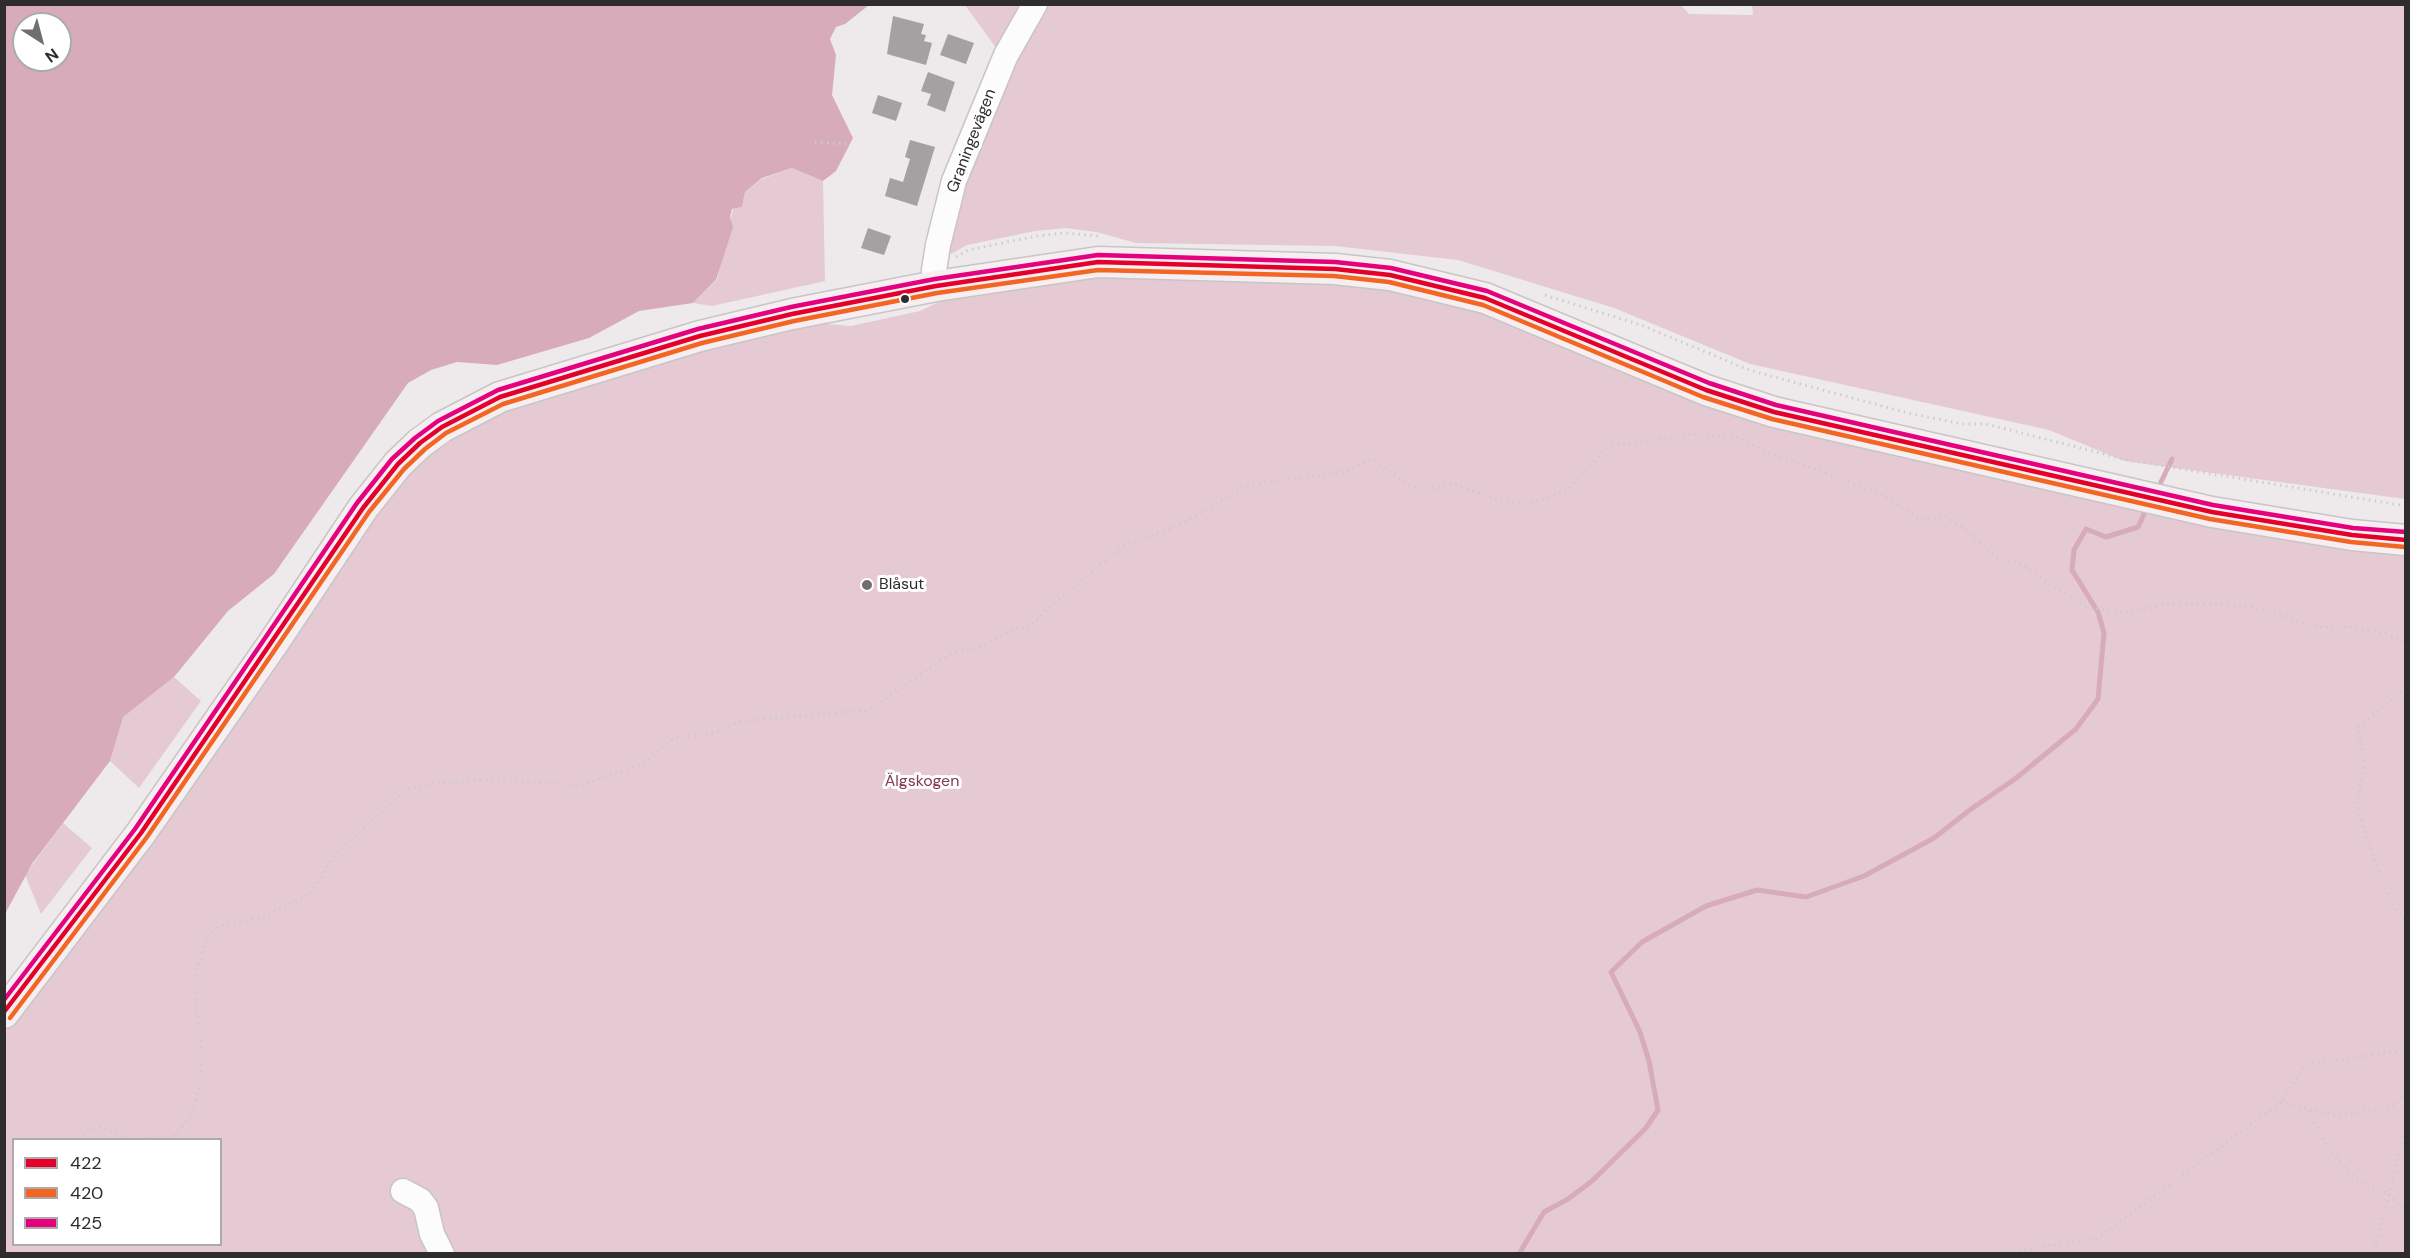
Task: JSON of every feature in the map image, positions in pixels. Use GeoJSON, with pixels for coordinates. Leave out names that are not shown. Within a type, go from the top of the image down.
{"type":"FeatureCollection","features":[{"type":"Feature","properties":{"kind":"main road"},"geometry":{"type":"LineString","coordinates":[[4,1013],[148,824],[363,508],[398,464],[420,443],[442,427],[500,397],[608,362],[700,336],[792,314],[936,286],[1098,262],[1335,269],[1390,274],[1485,298],[1706,390],[1774,412],[2212,512],[2352,535],[2406,540]]}},
{"type":"Feature","properties":{"kind":"street","name":"Graningevägen"},"geometry":{"type":"LineString","coordinates":[[936,286],[934,270],[938,245],[954,181],[1006,55],[1035,4]]}},
{"type":"Feature","properties":{"kind":"street"},"geometry":{"type":"LineString","coordinates":[[403,1191],[420,1200],[426,1208],[432,1234],[442,1254]]}},
{"type":"Feature","properties":{"kind":"path"},"geometry":{"type":"LineString","coordinates":[[815,142],[850,144]]}},
{"type":"Feature","properties":{"kind":"path"},"geometry":{"type":"LineString","coordinates":[[171,1138],[191,1116],[201,1079],[201,1030],[195,1003],[195,973],[208,936],[220,926],[263,917],[312,893],[333,856],[406,790],[434,783],[485,780],[582,784],[644,763],[675,737],[706,735],[742,721],[868,710],[952,653],[983,646],[1014,628],[1029,628],[1045,611],[1122,547],[1182,523],[1245,486],[1348,471],[1372,459],[1408,486],[1430,489],[1453,484],[1503,502],[1531,502],[1567,490],[1609,446],[1698,434],[1736,437],[1764,451],[1879,493],[1921,520],[1946,517],[1966,530],[1995,558],[2019,563],[2086,607],[2122,613],[2173,603],[2251,606],[2318,627],[2350,627],[2386,634],[2406,642]]}},
{"type":"Feature","properties":{"kind":"path"},"geometry":{"type":"LineString","coordinates":[[2128,460],[2406,506]]}},
{"type":"Feature","properties":{"kind":"path"},"geometry":{"type":"LineString","coordinates":[[2406,688],[2358,727],[2364,766],[2357,803],[2370,848],[2393,907],[2406,920]]}},
{"type":"Feature","properties":{"kind":"path"},"geometry":{"type":"LineString","coordinates":[[1995,1254],[2098,1238],[2281,1102],[2306,1064],[2406,1050]]}},
{"type":"Feature","properties":{"kind":"path"},"geometry":{"type":"LineString","coordinates":[[2281,1102],[2309,1111],[2337,1116],[2394,1106],[2406,1094]]}},
{"type":"Feature","properties":{"kind":"path"},"geometry":{"type":"LineString","coordinates":[[2309,1111],[2329,1150],[2356,1179],[2390,1195],[2406,1211]]}},
{"type":"Feature","properties":{"kind":"path"},"geometry":{"type":"LineString","coordinates":[[82,1138],[87,1130],[101,1127],[128,1138]]}},
{"type":"Feature","properties":{"kind":"path"},"geometry":{"type":"LineString","coordinates":[[2374,1254],[2406,1127]]}},
{"type":"Feature","properties":{"kind":"path"},"geometry":{"type":"LineString","coordinates":[[4,1243],[12,1229]]}},
{"type":"Feature","properties":{"kind":"green space"},"geometry":{"type":"Polygon","coordinates":[[[1680,4],[1689,14],[1753,15],[1752,5],[2405,5],[2405,499],[2124,461],[2049,430],[1750,364],[1614,308],[1458,260],[1335,246],[1136,243],[1096,232],[1066,228],[1035,231],[967,245],[951,254],[946,243],[959,182],[1013,57],[1043,5],[1680,4]]]}},
{"type":"Feature","properties":{"kind":"green space"},"geometry":{"type":"Polygon","coordinates":[[[965,5],[1028,5],[999,52],[965,5]]]}},
{"type":"Feature","properties":{"kind":"green space"},"geometry":{"type":"Polygon","coordinates":[[[792,168],[823,181],[825,281],[712,306],[693,303],[717,280],[733,209],[742,207],[745,192],[762,179],[792,168]]]}},
{"type":"Feature","properties":{"kind":"green space","name":"Älgskogen"},"geometry":{"type":"Polygon","coordinates":[[[1099,275],[1334,282],[1388,288],[1439,298],[1519,325],[2227,525],[2356,550],[2405,555],[2405,1253],[5,1253],[4,1030],[149,841],[370,514],[427,452],[505,407],[804,322],[851,326],[920,311],[947,298],[1099,275]]]}},
{"type":"Feature","properties":{"kind":"green space"},"geometry":{"type":"Polygon","coordinates":[[[174,677],[201,701],[139,788],[110,761],[122,717],[174,677]]]}},
{"type":"Feature","properties":{"kind":"green space"},"geometry":{"type":"Polygon","coordinates":[[[63,823],[92,848],[41,914],[25,875],[63,823]]]}},
{"type":"Feature","properties":{"kind":"shaded area"},"geometry":{"type":"Polygon","coordinates":[[[5,4],[869,5],[845,24],[836,27],[830,39],[836,55],[832,95],[853,138],[836,171],[823,181],[792,168],[762,178],[745,192],[742,207],[732,209],[730,217],[733,227],[716,280],[693,303],[639,311],[589,338],[497,365],[457,362],[431,370],[408,383],[274,574],[228,611],[174,677],[123,717],[110,761],[32,864],[5,914],[5,4]]]}},
{"type":"Feature","properties":{"kind":"building"},"geometry":{"type":"Polygon","coordinates":[[[893,16],[924,24],[921,34],[926,35],[924,41],[932,43],[926,65],[887,54],[893,16]]]}},
{"type":"Feature","properties":{"kind":"building"},"geometry":{"type":"Polygon","coordinates":[[[948,34],[974,43],[966,64],[940,55],[948,34]]]}},
{"type":"Feature","properties":{"kind":"building"},"geometry":{"type":"Polygon","coordinates":[[[928,72],[955,82],[945,112],[927,105],[931,94],[921,91],[928,72]]]}},
{"type":"Feature","properties":{"kind":"building"},"geometry":{"type":"Polygon","coordinates":[[[878,95],[902,103],[896,121],[872,113],[878,95]]]}},
{"type":"Feature","properties":{"kind":"building"},"geometry":{"type":"Polygon","coordinates":[[[910,140],[935,147],[917,206],[885,196],[890,178],[903,182],[910,159],[905,157],[910,140]]]}},
{"type":"Feature","properties":{"kind":"building"},"geometry":{"type":"Polygon","coordinates":[[[868,228],[891,236],[884,255],[861,248],[868,228]]]}},
{"type":"Feature","properties":{"kind":"waterway"},"geometry":{"type":"LineString","coordinates":[[2161,482],[2172,459]]}},
{"type":"Feature","properties":{"kind":"waterway"},"geometry":{"type":"LineString","coordinates":[[1519,1254],[1544,1212],[1568,1199],[1592,1181],[1646,1128],[1658,1110],[1649,1061],[1640,1032],[1611,972],[1642,942],[1706,906],[1757,890],[1806,897],[1864,876],[1934,838],[2015,779],[2076,729],[2098,699],[2104,633],[2098,612],[2072,570],[2074,550],[2086,529],[2106,537],[2138,527],[2145,512]]}},
{"type":"Feature","properties":{"kind":"transit line","name":"425"},"geometry":{"type":"LineString","coordinates":[[4,1000],[135,829],[357,503],[392,459],[415,438],[438,421],[498,390],[698,329],[791,307],[935,279],[1098,255],[1335,262],[1391,268],[1487,291],[1709,383],[1776,405],[2213,505],[2353,528],[2406,532]]}},
{"type":"Feature","properties":{"kind":"transit line","name":"422"},"geometry":{"type":"LineString","coordinates":[[4,1012],[141,833],[363,508],[398,464],[420,443],[442,427],[500,397],[700,336],[792,314],[936,286],[1098,262],[1335,269],[1390,275],[1485,298],[1706,390],[1774,412],[2212,512],[2352,535],[2406,540]]}},
{"type":"Feature","properties":{"kind":"transit line","name":"420"},"geometry":{"type":"LineString","coordinates":[[10,1018],[147,837],[369,512],[404,469],[425,449],[446,433],[503,404],[702,343],[794,321],[937,293],[1098,270],[1334,276],[1389,282],[1483,305],[1703,397],[1772,419],[2210,519],[2351,542],[2405,547]]}},
{"type":"Feature","properties":{"kind":"place","name":"Blåsut"},"geometry":{"type":"Point","coordinates":[867,585]}}]}
